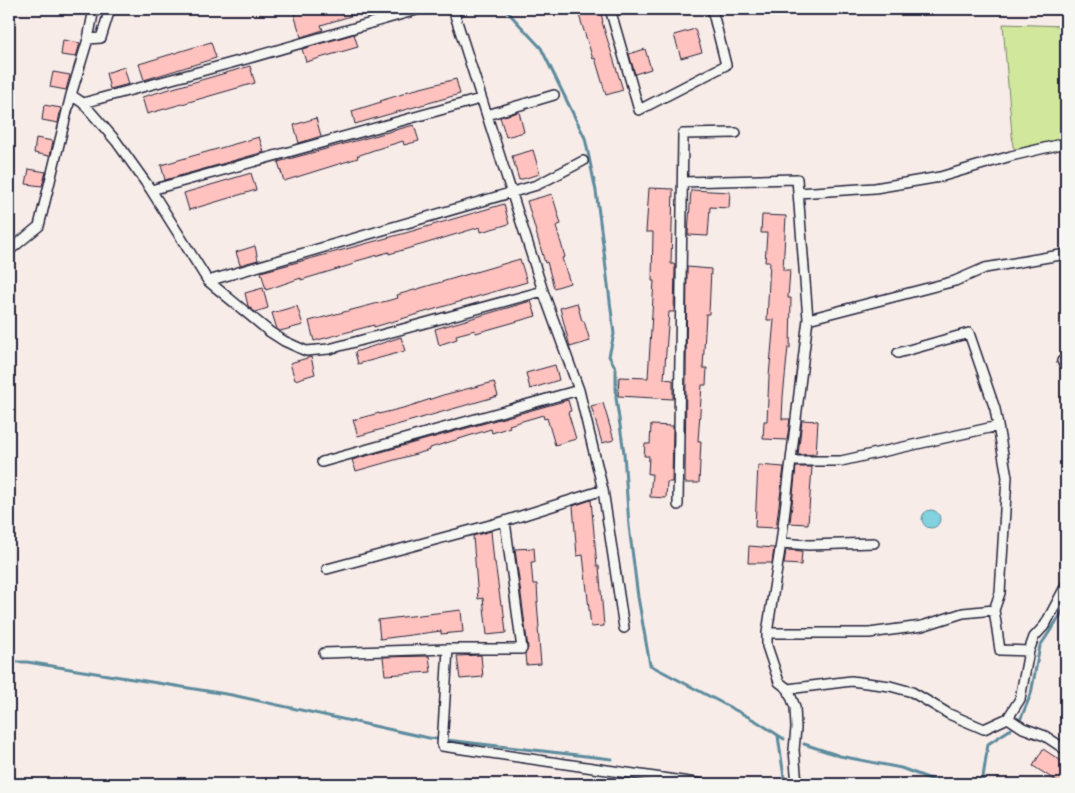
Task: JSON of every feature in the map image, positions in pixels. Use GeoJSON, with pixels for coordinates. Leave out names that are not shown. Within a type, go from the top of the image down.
{"type":"FeatureCollection","features":[{"type":"Feature","properties":{"kind":"street"},"geometry":{"type":"LineString","coordinates":[[9,251],[39,226],[71,95],[88,39],[94,9]]}},
{"type":"Feature","properties":{"kind":"street"},"geometry":{"type":"LineString","coordinates":[[88,39],[101,38],[110,9]]}},
{"type":"Feature","properties":{"kind":"street"},"geometry":{"type":"LineString","coordinates":[[83,103],[420,9]]}},
{"type":"Feature","properties":{"kind":"street"},"geometry":{"type":"LineString","coordinates":[[453,9],[480,99],[513,192],[543,291],[579,390],[603,490],[624,628]]}},
{"type":"Feature","properties":{"kind":"street"},"geometry":{"type":"LineString","coordinates":[[610,9],[639,110],[726,65],[712,9]]}},
{"type":"Feature","properties":{"kind":"street"},"geometry":{"type":"LineString","coordinates":[[71,95],[83,103],[116,141],[151,190],[208,281],[270,332],[299,348],[313,352],[543,291]]}},
{"type":"Feature","properties":{"kind":"street"},"geometry":{"type":"LineString","coordinates":[[486,115],[554,95]]}},
{"type":"Feature","properties":{"kind":"street"},"geometry":{"type":"LineString","coordinates":[[151,190],[480,99]]}},
{"type":"Feature","properties":{"kind":"street"},"geometry":{"type":"LineString","coordinates":[[678,505],[684,134],[736,133]]}},
{"type":"Feature","properties":{"kind":"street"},"geometry":{"type":"LineString","coordinates":[[798,193],[875,188],[940,177],[1012,156],[1066,143]]}},
{"type":"Feature","properties":{"kind":"street"},"geometry":{"type":"LineString","coordinates":[[208,281],[537,185],[583,161]]}},
{"type":"Feature","properties":{"kind":"street"},"geometry":{"type":"LineString","coordinates":[[683,182],[797,179],[808,319],[782,543],[767,633],[767,646],[779,682],[788,689],[794,706],[796,728],[794,750],[797,784]]}},
{"type":"Feature","properties":{"kind":"street"},"geometry":{"type":"LineString","coordinates":[[808,319],[955,281],[985,268],[1066,254]]}},
{"type":"Feature","properties":{"kind":"street"},"geometry":{"type":"LineString","coordinates":[[898,353],[969,333],[995,409],[1007,477],[1000,593],[994,610],[1000,650],[1029,651]]}},
{"type":"Feature","properties":{"kind":"street"},"geometry":{"type":"LineString","coordinates":[[322,462],[579,390]]}},
{"type":"Feature","properties":{"kind":"street"},"geometry":{"type":"LineString","coordinates":[[792,461],[841,461],[998,426]]}},
{"type":"Feature","properties":{"kind":"street"},"geometry":{"type":"LineString","coordinates":[[327,569],[505,521],[603,490]]}},
{"type":"Feature","properties":{"kind":"street"},"geometry":{"type":"LineString","coordinates":[[324,653],[522,649],[505,521]]}},
{"type":"Feature","properties":{"kind":"street"},"geometry":{"type":"LineString","coordinates":[[782,543],[874,543]]}},
{"type":"Feature","properties":{"kind":"street"},"geometry":{"type":"LineString","coordinates":[[788,689],[851,681],[890,686],[912,692],[949,714],[984,729],[1008,718],[1020,699],[1029,651],[1034,637],[1045,625],[1066,585]]}},
{"type":"Feature","properties":{"kind":"street"},"geometry":{"type":"LineString","coordinates":[[767,633],[869,634],[922,626],[963,613],[994,610]]}},
{"type":"Feature","properties":{"kind":"street"},"geometry":{"type":"LineString","coordinates":[[448,649],[442,746],[703,784]]}},
{"type":"Feature","properties":{"kind":"street"},"geometry":{"type":"LineString","coordinates":[[1008,718],[1023,728],[1045,736],[1066,750]]}},
{"type":"Feature","properties":{"kind":"green space"},"geometry":{"type":"Polygon","coordinates":[[[1003,24],[1066,26],[1066,138],[1017,150],[1013,147],[1003,24]]]}},
{"type":"Feature","properties":{"kind":"water"},"geometry":{"type":"Polygon","coordinates":[[[931,510],[937,513],[940,519],[937,525],[931,528],[925,525],[922,519],[925,513],[931,510]]]}},
{"type":"Feature","properties":{"kind":"building"},"geometry":{"type":"Polygon","coordinates":[[[312,9],[366,9],[367,11],[321,25],[323,30],[301,37],[294,14],[312,9]]]}},
{"type":"Feature","properties":{"kind":"building"},"geometry":{"type":"Polygon","coordinates":[[[577,9],[600,9],[602,22],[623,90],[606,95],[577,9]]]}},
{"type":"Feature","properties":{"kind":"building"},"geometry":{"type":"Polygon","coordinates":[[[695,29],[702,52],[681,58],[674,35],[695,29]]]}},
{"type":"Feature","properties":{"kind":"building"},"geometry":{"type":"Polygon","coordinates":[[[354,34],[358,47],[306,62],[302,49],[354,34]]]}},
{"type":"Feature","properties":{"kind":"building"},"geometry":{"type":"Polygon","coordinates":[[[63,40],[80,43],[76,57],[61,55],[63,40]]]}},
{"type":"Feature","properties":{"kind":"building"},"geometry":{"type":"Polygon","coordinates":[[[211,42],[216,58],[144,80],[139,64],[211,42]]]}},
{"type":"Feature","properties":{"kind":"building"},"geometry":{"type":"Polygon","coordinates":[[[645,49],[651,69],[635,74],[629,54],[645,49]]]}},
{"type":"Feature","properties":{"kind":"building"},"geometry":{"type":"Polygon","coordinates":[[[250,66],[255,83],[147,114],[142,97],[250,66]]]}},
{"type":"Feature","properties":{"kind":"building"},"geometry":{"type":"Polygon","coordinates":[[[124,67],[129,84],[110,89],[106,73],[124,67]]]}},
{"type":"Feature","properties":{"kind":"building"},"geometry":{"type":"Polygon","coordinates":[[[53,72],[70,75],[66,90],[50,87],[53,72]]]}},
{"type":"Feature","properties":{"kind":"building"},"geometry":{"type":"Polygon","coordinates":[[[456,79],[460,94],[355,124],[352,111],[405,92],[456,79]]]}},
{"type":"Feature","properties":{"kind":"building"},"geometry":{"type":"Polygon","coordinates":[[[44,105],[61,108],[58,123],[42,120],[44,105]]]}},
{"type":"Feature","properties":{"kind":"building"},"geometry":{"type":"Polygon","coordinates":[[[519,112],[524,132],[506,137],[500,117],[519,112]]]}},
{"type":"Feature","properties":{"kind":"building"},"geometry":{"type":"Polygon","coordinates":[[[316,118],[321,136],[299,143],[294,125],[316,118]]]}},
{"type":"Feature","properties":{"kind":"building"},"geometry":{"type":"Polygon","coordinates":[[[414,125],[419,141],[404,145],[403,141],[357,156],[358,158],[284,181],[278,162],[414,125]]]}},
{"type":"Feature","properties":{"kind":"building"},"geometry":{"type":"Polygon","coordinates":[[[259,137],[264,152],[165,180],[161,165],[259,137]]]}},
{"type":"Feature","properties":{"kind":"building"},"geometry":{"type":"Polygon","coordinates":[[[36,138],[53,141],[50,156],[34,153],[36,138]]]}},
{"type":"Feature","properties":{"kind":"building"},"geometry":{"type":"Polygon","coordinates":[[[533,150],[540,174],[519,180],[512,156],[533,150]]]}},
{"type":"Feature","properties":{"kind":"building"},"geometry":{"type":"Polygon","coordinates":[[[29,169],[46,172],[42,186],[26,184],[29,169]]]}},
{"type":"Feature","properties":{"kind":"building"},"geometry":{"type":"Polygon","coordinates":[[[251,173],[256,190],[189,210],[184,193],[251,173]]]}},
{"type":"Feature","properties":{"kind":"building"},"geometry":{"type":"Polygon","coordinates":[[[649,188],[673,189],[671,264],[674,264],[675,267],[674,312],[669,312],[664,379],[673,380],[673,399],[618,396],[619,377],[648,378],[654,281],[652,281],[653,232],[646,232],[649,188]]]}},
{"type":"Feature","properties":{"kind":"building"},"geometry":{"type":"Polygon","coordinates":[[[691,190],[730,192],[729,208],[710,207],[708,236],[688,235],[691,190]]]}},
{"type":"Feature","properties":{"kind":"building"},"geometry":{"type":"Polygon","coordinates":[[[552,194],[561,224],[556,226],[565,257],[562,258],[570,283],[554,288],[527,201],[552,194]]]}},
{"type":"Feature","properties":{"kind":"building"},"geometry":{"type":"Polygon","coordinates":[[[504,204],[509,224],[481,232],[480,227],[389,254],[389,252],[353,262],[354,264],[301,280],[301,278],[266,290],[261,272],[504,204]]]}},
{"type":"Feature","properties":{"kind":"building"},"geometry":{"type":"Polygon","coordinates":[[[762,215],[786,216],[783,270],[790,270],[788,298],[791,298],[790,348],[788,347],[782,419],[790,419],[787,440],[763,439],[764,421],[767,421],[774,320],[767,320],[770,262],[765,262],[767,233],[761,233],[762,215]]]}},
{"type":"Feature","properties":{"kind":"building"},"geometry":{"type":"Polygon","coordinates":[[[255,246],[258,260],[240,265],[236,252],[255,246]]]}},
{"type":"Feature","properties":{"kind":"building"},"geometry":{"type":"Polygon","coordinates":[[[520,259],[527,282],[374,327],[374,325],[314,341],[309,321],[398,298],[397,295],[520,259]]]}},
{"type":"Feature","properties":{"kind":"building"},"geometry":{"type":"Polygon","coordinates":[[[687,267],[711,269],[709,314],[706,314],[703,368],[707,368],[706,385],[702,385],[698,441],[701,441],[699,483],[685,483],[687,267]]]}},
{"type":"Feature","properties":{"kind":"building"},"geometry":{"type":"Polygon","coordinates":[[[263,288],[268,308],[255,312],[248,306],[245,293],[263,288]]]}},
{"type":"Feature","properties":{"kind":"building"},"geometry":{"type":"Polygon","coordinates":[[[531,301],[536,316],[476,333],[475,330],[456,335],[457,339],[439,345],[435,329],[531,301]]]}},
{"type":"Feature","properties":{"kind":"building"},"geometry":{"type":"Polygon","coordinates":[[[577,303],[590,341],[570,347],[560,308],[577,303]]]}},
{"type":"Feature","properties":{"kind":"building"},"geometry":{"type":"Polygon","coordinates":[[[297,306],[303,325],[280,331],[277,329],[272,313],[297,306]]]}},
{"type":"Feature","properties":{"kind":"building"},"geometry":{"type":"Polygon","coordinates":[[[401,337],[405,351],[358,364],[355,352],[401,337]]]}},
{"type":"Feature","properties":{"kind":"building"},"geometry":{"type":"Polygon","coordinates":[[[311,357],[315,374],[295,380],[290,363],[311,357]]]}},
{"type":"Feature","properties":{"kind":"building"},"geometry":{"type":"Polygon","coordinates":[[[555,365],[559,380],[530,389],[526,373],[555,365]]]}},
{"type":"Feature","properties":{"kind":"building"},"geometry":{"type":"Polygon","coordinates":[[[494,382],[498,396],[358,436],[353,420],[494,382]]]}},
{"type":"Feature","properties":{"kind":"building"},"geometry":{"type":"Polygon","coordinates":[[[568,400],[571,411],[568,412],[576,439],[555,445],[547,418],[544,419],[543,415],[509,425],[510,427],[492,433],[491,429],[430,448],[430,450],[356,471],[352,460],[568,400]]]}},
{"type":"Feature","properties":{"kind":"building"},"geometry":{"type":"Polygon","coordinates":[[[603,403],[614,440],[602,443],[591,406],[603,403]]]}},
{"type":"Feature","properties":{"kind":"building"},"geometry":{"type":"Polygon","coordinates":[[[802,420],[818,421],[816,454],[798,455],[802,420]]]}},
{"type":"Feature","properties":{"kind":"building"},"geometry":{"type":"Polygon","coordinates":[[[651,425],[673,426],[672,482],[667,482],[666,498],[650,497],[652,474],[648,474],[649,456],[644,456],[645,444],[650,444],[651,425]]]}},
{"type":"Feature","properties":{"kind":"building"},"geometry":{"type":"Polygon","coordinates":[[[758,465],[784,467],[776,528],[755,527],[758,465]]]}},
{"type":"Feature","properties":{"kind":"building"},"geometry":{"type":"Polygon","coordinates":[[[796,467],[812,467],[808,524],[790,523],[796,467]]]}},
{"type":"Feature","properties":{"kind":"building"},"geometry":{"type":"Polygon","coordinates":[[[591,500],[604,626],[591,627],[583,555],[577,556],[573,506],[591,500]]]}},
{"type":"Feature","properties":{"kind":"building"},"geometry":{"type":"Polygon","coordinates":[[[491,531],[494,562],[501,605],[503,605],[506,633],[487,635],[483,598],[478,599],[473,536],[491,531]]]}},
{"type":"Feature","properties":{"kind":"building"},"geometry":{"type":"Polygon","coordinates":[[[749,546],[774,548],[772,563],[748,563],[749,546]]]}},
{"type":"Feature","properties":{"kind":"building"},"geometry":{"type":"Polygon","coordinates":[[[534,548],[535,562],[531,562],[533,584],[537,584],[541,664],[526,665],[525,654],[528,648],[515,549],[534,548]]]}},
{"type":"Feature","properties":{"kind":"building"},"geometry":{"type":"Polygon","coordinates":[[[786,550],[802,551],[801,565],[784,564],[786,550]]]}},
{"type":"Feature","properties":{"kind":"building"},"geometry":{"type":"Polygon","coordinates":[[[461,610],[463,632],[441,634],[441,631],[380,639],[378,620],[461,610]]]}},
{"type":"Feature","properties":{"kind":"building"},"geometry":{"type":"Polygon","coordinates":[[[481,655],[483,677],[460,679],[457,656],[481,655]]]}},
{"type":"Feature","properties":{"kind":"building"},"geometry":{"type":"Polygon","coordinates":[[[429,656],[431,672],[385,675],[383,657],[429,656]]]}},
{"type":"Feature","properties":{"kind":"building"},"geometry":{"type":"Polygon","coordinates":[[[1043,749],[1066,764],[1066,784],[1061,784],[1033,766],[1043,749]]]}},
{"type":"Feature","properties":{"kind":"waterway"},"geometry":{"type":"LineString","coordinates":[[505,9],[541,48],[585,138],[596,191],[604,252],[614,334],[609,356],[616,369],[616,398],[624,453],[629,526],[638,597],[650,665],[756,721],[784,739]]}},
{"type":"Feature","properties":{"kind":"waterway"},"geometry":{"type":"LineString","coordinates":[[1021,718],[1031,694],[1040,646],[1060,616],[1066,602]]}},
{"type":"Feature","properties":{"kind":"waterway"},"geometry":{"type":"LineString","coordinates":[[9,662],[27,662],[232,695],[429,738],[612,759]]}},
{"type":"Feature","properties":{"kind":"waterway"},"geometry":{"type":"LineString","coordinates":[[982,784],[988,744],[1011,729]]}},
{"type":"Feature","properties":{"kind":"waterway"},"geometry":{"type":"LineString","coordinates":[[778,736],[785,784]]}},
{"type":"Feature","properties":{"kind":"waterway"},"geometry":{"type":"LineString","coordinates":[[804,744],[840,756],[901,768],[944,784]]}}]}
